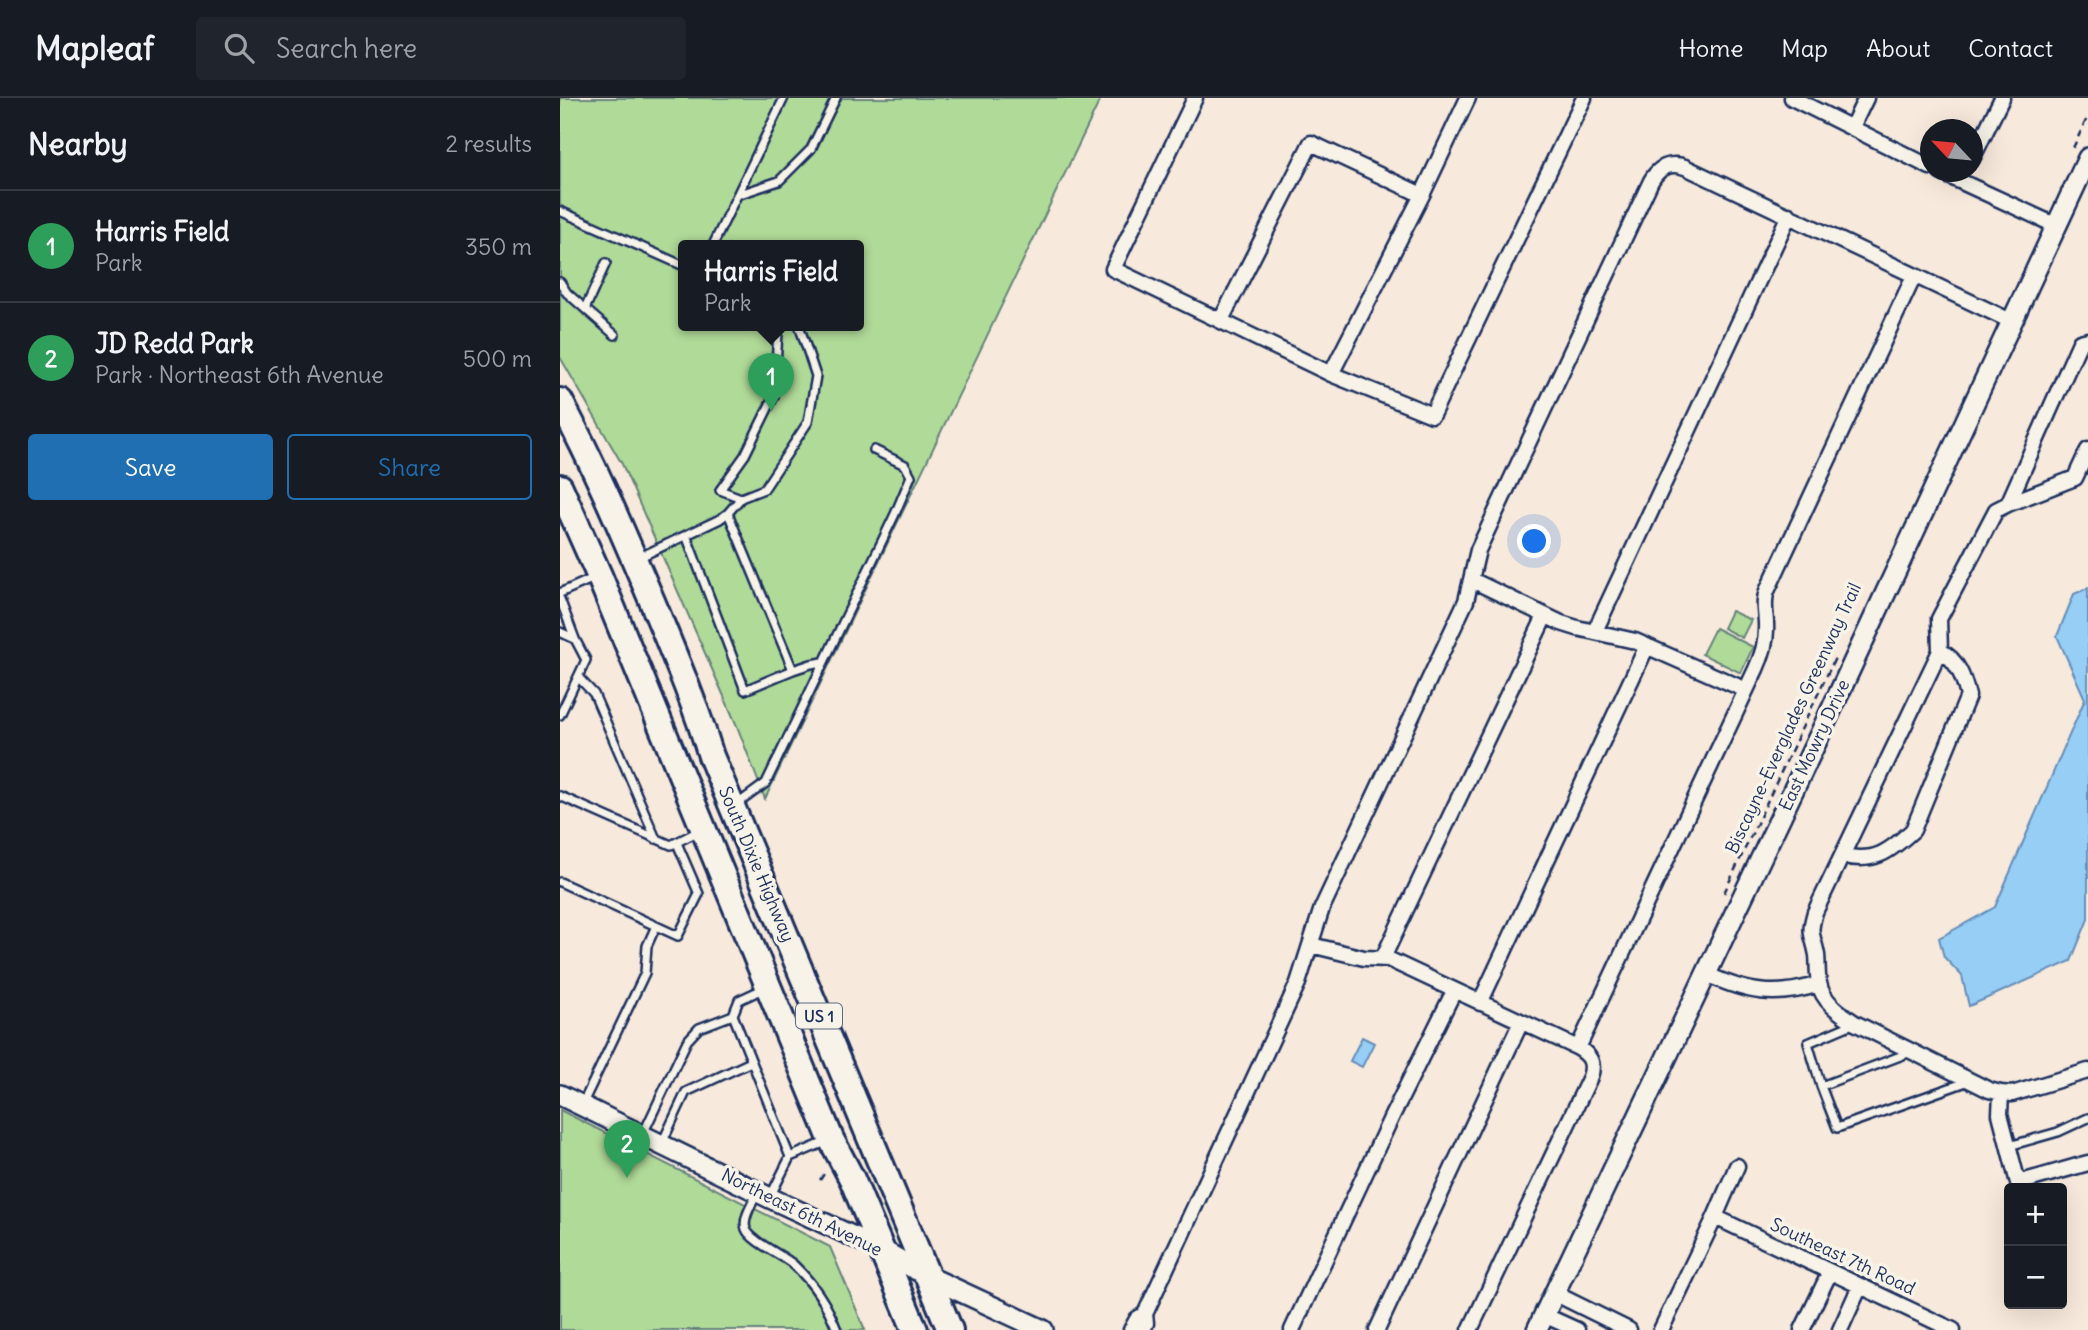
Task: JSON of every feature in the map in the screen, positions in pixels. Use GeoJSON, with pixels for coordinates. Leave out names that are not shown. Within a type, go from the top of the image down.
{"type":"FeatureCollection","features":[{"type":"Feature","properties":{"kind":"highway","name":"South Dixie Highway"},"geometry":{"type":"LineString","coordinates":[[560,401],[609,500],[634,559],[697,711],[711,756],[950,1330]]}},
{"type":"Feature","properties":{"kind":"highway","name":"South Dixie Highway"},"geometry":{"type":"LineString","coordinates":[[560,487],[599,575],[831,1139],[852,1179],[915,1330]]}},
{"type":"Feature","properties":{"kind":"highway"},"geometry":{"type":"LineString","coordinates":[[599,575],[634,559]]}},
{"type":"Feature","properties":{"kind":"street"},"geometry":{"type":"LineString","coordinates":[[1195,98],[1113,269],[1331,374],[1432,415],[1584,98]]}},
{"type":"Feature","properties":{"kind":"street"},"geometry":{"type":"LineString","coordinates":[[1331,374],[1468,98]]}},
{"type":"Feature","properties":{"kind":"street"},"geometry":{"type":"LineString","coordinates":[[1792,98],[1920,162]]}},
{"type":"Feature","properties":{"kind":"street"},"geometry":{"type":"LineString","coordinates":[[1852,127],[1866,98]]}},
{"type":"Feature","properties":{"kind":"street"},"geometry":{"type":"LineString","coordinates":[[1983,137],[2002,98]]}},
{"type":"Feature","properties":{"kind":"street"},"geometry":{"type":"LineString","coordinates":[[1221,320],[1311,143],[1422,195]]}},
{"type":"Feature","properties":{"kind":"street","name":"East Mowry Drive"},"geometry":{"type":"LineString","coordinates":[[1540,1322],[2013,322],[2057,226],[2080,154]]}},
{"type":"Feature","properties":{"kind":"street"},"geometry":{"type":"LineString","coordinates":[[1143,1330],[1145,1314],[1291,999],[1322,908],[1466,601],[1478,550],[1657,172],[1668,165],[1685,167],[2013,322]]}},
{"type":"Feature","properties":{"kind":"street"},"geometry":{"type":"LineString","coordinates":[[1973,182],[2057,226]]}},
{"type":"Feature","properties":{"kind":"street"},"geometry":{"type":"LineString","coordinates":[[1595,631],[1789,215]]}},
{"type":"Feature","properties":{"kind":"street"},"geometry":{"type":"LineString","coordinates":[[1578,1048],[1746,690],[1765,646],[1764,604],[1767,591],[1914,276]]}},
{"type":"Feature","properties":{"kind":"street"},"geometry":{"type":"LineString","coordinates":[[2008,504],[2080,342],[2088,340]]}},
{"type":"Feature","properties":{"kind":"street"},"geometry":{"type":"LineString","coordinates":[[2088,450],[2075,478],[1996,510],[1939,619],[1940,652],[1815,912],[1810,931],[1817,955],[1819,984],[1823,996],[1854,1023],[2001,1093],[2012,1094],[2088,1070]]}},
{"type":"Feature","properties":{"kind":"street"},"geometry":{"type":"LineString","coordinates":[[1472,580],[1577,628],[1647,646],[1746,690]]}},
{"type":"Feature","properties":{"kind":"street"},"geometry":{"type":"LineString","coordinates":[[1383,958],[1545,615]]}},
{"type":"Feature","properties":{"kind":"street"},"geometry":{"type":"LineString","coordinates":[[1480,1003],[1647,646]]}},
{"type":"Feature","properties":{"kind":"street"},"geometry":{"type":"LineString","coordinates":[[1843,856],[1862,860],[1881,854],[1898,844],[1913,830],[1968,696],[1963,675],[1946,654],[1940,652]]}},
{"type":"Feature","properties":{"kind":"street"},"geometry":{"type":"LineString","coordinates":[[1311,945],[1364,958],[1394,961],[1578,1048],[1591,1059],[1591,1073],[1470,1330]]}},
{"type":"Feature","properties":{"kind":"street"},"geometry":{"type":"LineString","coordinates":[[1706,974],[1727,984],[1773,993],[1819,984]]}},
{"type":"Feature","properties":{"kind":"street"},"geometry":{"type":"LineString","coordinates":[[1292,1330],[1454,991]]}},
{"type":"Feature","properties":{"kind":"street"},"geometry":{"type":"LineString","coordinates":[[1377,1330],[1521,1023]]}},
{"type":"Feature","properties":{"kind":"street"},"geometry":{"type":"LineString","coordinates":[[2001,1093],[2000,1114],[2018,1182],[2088,1163]]}},
{"type":"Feature","properties":{"kind":"street","name":"Northeast 6th Avenue"},"geometry":{"type":"LineString","coordinates":[[560,1095],[882,1250],[927,1276],[1043,1330]]}},
{"type":"Feature","properties":{"kind":"street"},"geometry":{"type":"LineString","coordinates":[[1661,1330],[1737,1166]]}},
{"type":"Feature","properties":{"kind":"street","name":"Southeast 7th Road"},"geometry":{"type":"LineString","coordinates":[[1715,1217],[1953,1330]]}},
{"type":"Feature","properties":{"kind":"street"},"geometry":{"type":"LineString","coordinates":[[1802,1330],[1830,1272]]}},
{"type":"Feature","properties":{"kind":"street"},"geometry":{"type":"LineString","coordinates":[[1840,1330],[1860,1286]]}},
{"type":"Feature","properties":{"kind":"street"},"geometry":{"type":"LineString","coordinates":[[1555,1293],[1629,1330]]}},
{"type":"Feature","properties":{"kind":"street"},"geometry":{"type":"LineString","coordinates":[[1132,1330],[1137,1319],[1145,1314]]}},
{"type":"Feature","properties":{"kind":"street"},"geometry":{"type":"LineString","coordinates":[[1540,1322],[1577,1330]]}},
{"type":"Feature","properties":{"kind":"lane"},"geometry":{"type":"LineString","coordinates":[[715,240],[784,98]]}},
{"type":"Feature","properties":{"kind":"lane"},"geometry":{"type":"LineString","coordinates":[[737,195],[779,181],[811,149],[836,98]]}},
{"type":"Feature","properties":{"kind":"lane"},"geometry":{"type":"LineString","coordinates":[[560,211],[678,262]]}},
{"type":"Feature","properties":{"kind":"lane"},"geometry":{"type":"LineString","coordinates":[[585,309],[606,263]]}},
{"type":"Feature","properties":{"kind":"lane"},"geometry":{"type":"LineString","coordinates":[[560,282],[567,293],[615,335]]}},
{"type":"Feature","properties":{"kind":"lane"},"geometry":{"type":"LineString","coordinates":[[741,498],[719,490],[745,455],[774,396],[779,331]]}},
{"type":"Feature","properties":{"kind":"lane"},"geometry":{"type":"LineString","coordinates":[[634,559],[728,513],[741,498],[764,489],[808,422],[817,376],[801,331]]}},
{"type":"Feature","properties":{"kind":"lane"},"geometry":{"type":"LineString","coordinates":[[733,807],[766,783],[911,476],[905,465],[874,450]]}},
{"type":"Feature","properties":{"kind":"lane"},"geometry":{"type":"LineString","coordinates":[[728,513],[793,670]]}},
{"type":"Feature","properties":{"kind":"lane"},"geometry":{"type":"LineString","coordinates":[[686,535],[745,691],[793,670],[823,662]]}},
{"type":"Feature","properties":{"kind":"lane"},"geometry":{"type":"LineString","coordinates":[[560,593],[599,575]]}},
{"type":"Feature","properties":{"kind":"lane"},"geometry":{"type":"LineString","coordinates":[[560,599],[586,660],[560,715]]}},
{"type":"Feature","properties":{"kind":"lane"},"geometry":{"type":"LineString","coordinates":[[560,632],[576,639]]}},
{"type":"Feature","properties":{"kind":"lane"},"geometry":{"type":"LineString","coordinates":[[578,677],[594,694],[656,839]]}},
{"type":"Feature","properties":{"kind":"lane"},"geometry":{"type":"LineString","coordinates":[[560,796],[671,845],[704,828]]}},
{"type":"Feature","properties":{"kind":"lane"},"geometry":{"type":"LineString","coordinates":[[560,882],[678,936],[699,894],[677,843]]}},
{"type":"Feature","properties":{"kind":"lane"},"geometry":{"type":"LineString","coordinates":[[582,1105],[645,973],[647,946],[656,926]]}},
{"type":"Feature","properties":{"kind":"lane"},"geometry":{"type":"LineString","coordinates":[[769,986],[739,1000],[733,1015],[790,1157]]}},
{"type":"Feature","properties":{"kind":"lane"},"geometry":{"type":"LineString","coordinates":[[642,1135],[687,1041],[699,1028],[733,1015]]}},
{"type":"Feature","properties":{"kind":"lane"},"geometry":{"type":"LineString","coordinates":[[1854,1023],[1808,1043],[1837,1128],[1971,1081]]}},
{"type":"Feature","properties":{"kind":"lane"},"geometry":{"type":"LineString","coordinates":[[1821,1086],[1912,1052]]}},
{"type":"Feature","properties":{"kind":"lane"},"geometry":{"type":"LineString","coordinates":[[661,1144],[686,1091],[751,1062]]}},
{"type":"Feature","properties":{"kind":"lane"},"geometry":{"type":"LineString","coordinates":[[2008,1146],[2058,1132],[2088,1118]]}},
{"type":"Feature","properties":{"kind":"lane"},"geometry":{"type":"LineString","coordinates":[[831,1139],[790,1157],[746,1218],[745,1224],[749,1234],[793,1264],[805,1276],[829,1311],[837,1330]]}},
{"type":"Feature","properties":{"kind":"path"},"geometry":{"type":"LineString","coordinates":[[2080,154],[2088,116]]}},
{"type":"Feature","properties":{"kind":"path","name":"Biscayne-Everglades Greenway Trail"},"geometry":{"type":"LineString","coordinates":[[1719,904],[1838,653]]}},
{"type":"Feature","properties":{"kind":"path"},"geometry":{"type":"LineString","coordinates":[[820,1180],[826,1170]]}},
{"type":"Feature","properties":{"kind":"green space"},"geometry":{"type":"Polygon","coordinates":[[[560,98],[1101,98],[765,799],[737,726],[622,464],[560,357],[560,98]]]}},
{"type":"Feature","properties":{"kind":"green space"},"geometry":{"type":"Polygon","coordinates":[[[1731,611],[1751,620],[1742,638],[1723,628],[1731,611]]]}},
{"type":"Feature","properties":{"kind":"green space"},"geometry":{"type":"Polygon","coordinates":[[[1715,628],[1753,647],[1741,673],[1702,654],[1715,628]]]}},
{"type":"Feature","properties":{"kind":"green space"},"geometry":{"type":"Polygon","coordinates":[[[560,1110],[830,1247],[865,1330],[560,1330],[560,1110]]]}},
{"type":"Feature","properties":{"kind":"water"},"geometry":{"type":"Polygon","coordinates":[[[2088,588],[2088,919],[2071,961],[1969,1006],[1962,976],[1944,957],[1939,938],[1995,907],[2085,699],[2057,636],[2074,594],[2088,588]]]}},
{"type":"Feature","properties":{"kind":"water"},"geometry":{"type":"Polygon","coordinates":[[[1362,1037],[1374,1043],[1362,1067],[1350,1061],[1362,1037]]]}},
{"type":"Feature","properties":{"kind":"place","name":"Harris Field"},"geometry":{"type":"Point","coordinates":[771,411]}},
{"type":"Feature","properties":{"kind":"place","name":"JD Redd Park"},"geometry":{"type":"Point","coordinates":[627,1178]}}]}
